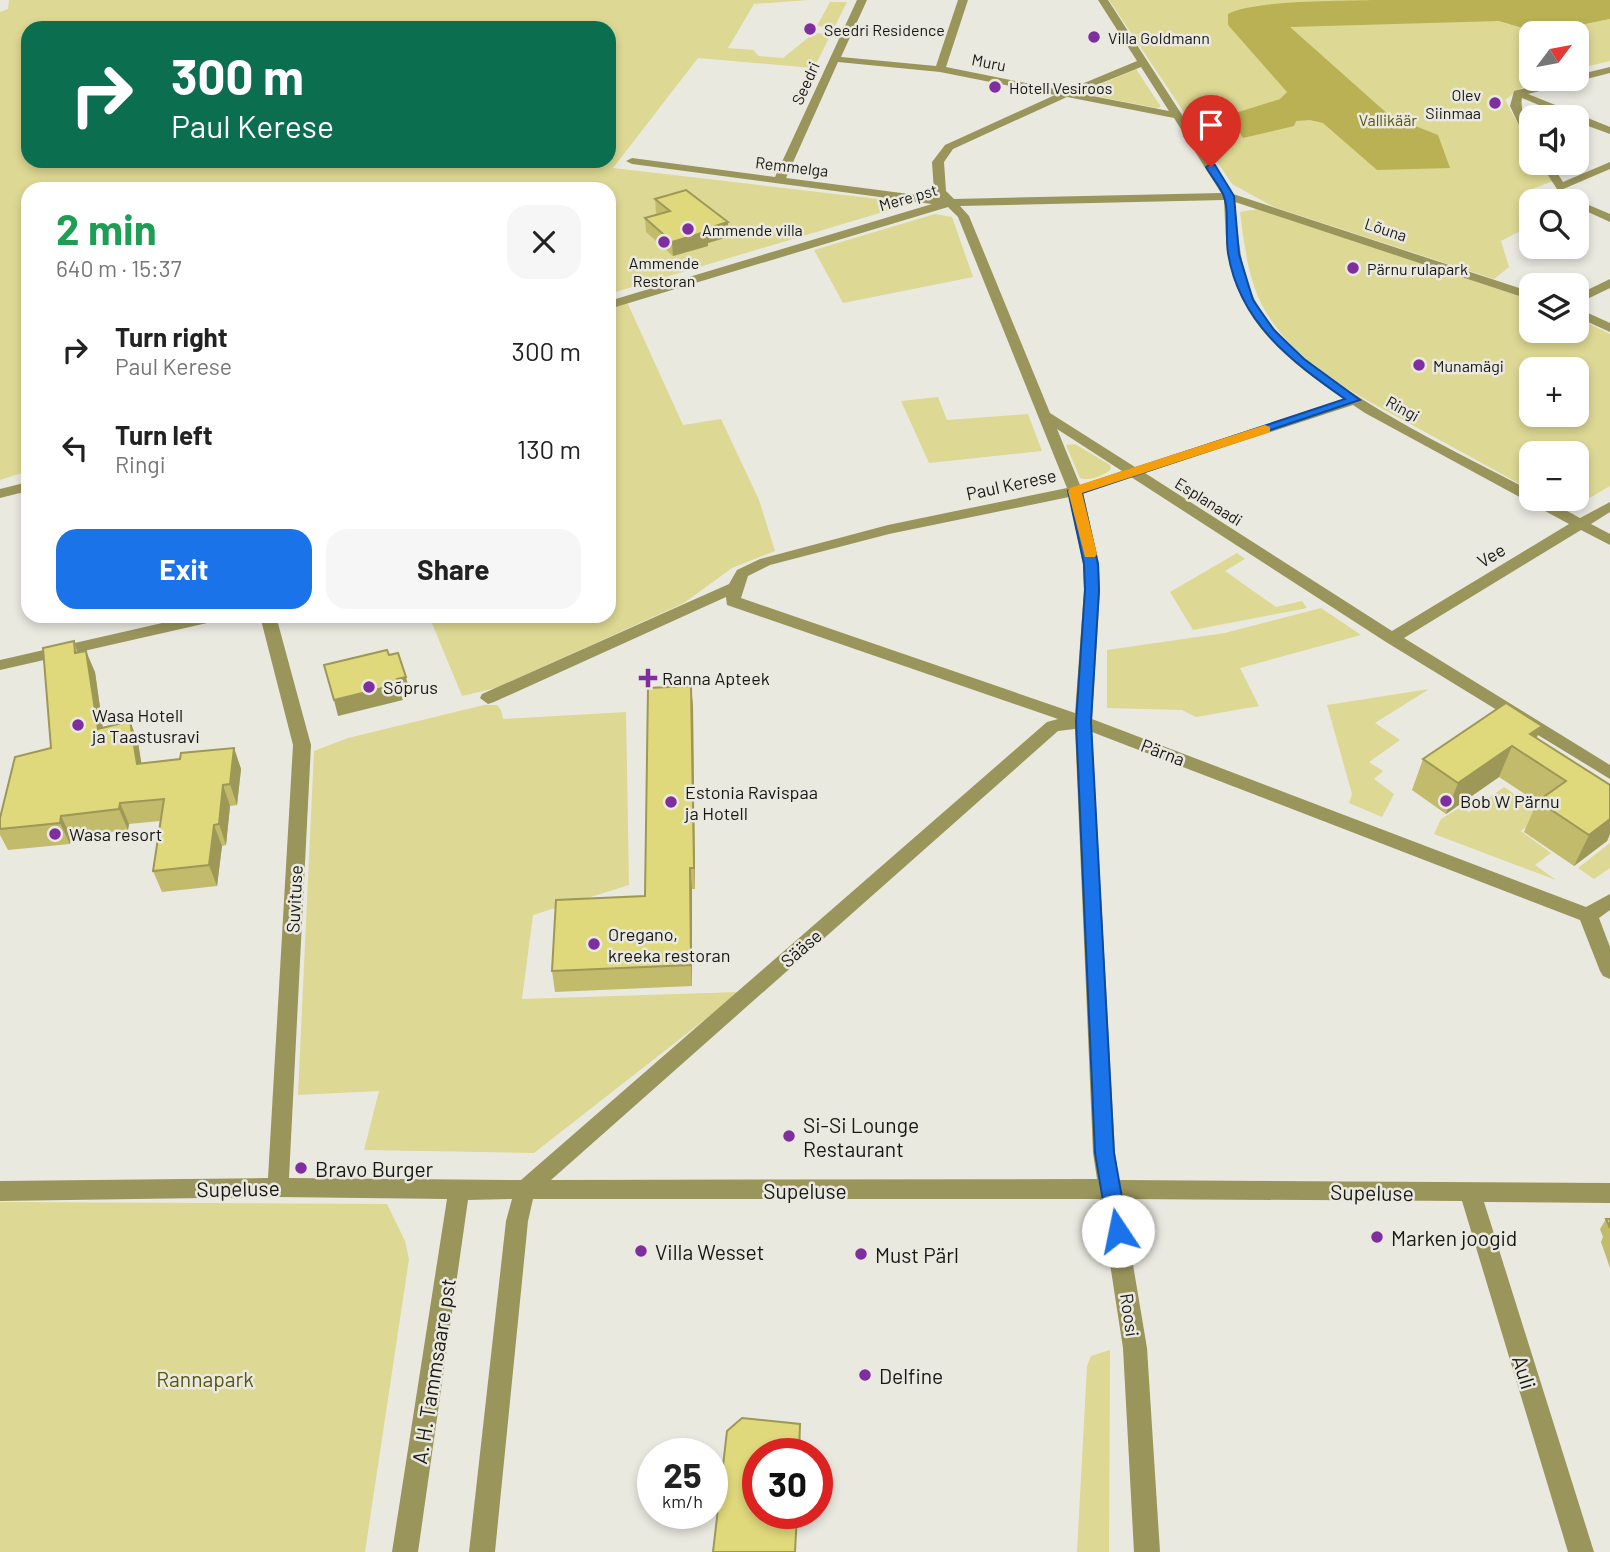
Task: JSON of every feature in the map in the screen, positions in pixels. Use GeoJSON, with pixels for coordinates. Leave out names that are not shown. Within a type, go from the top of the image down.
{"type":"FeatureCollection","features":[{"type":"Feature","properties":{"kind":"street","name":"Seedri"},"geometry":{"type":"LineString","coordinates":[[779,180],[862,0]]}},
{"type":"Feature","properties":{"kind":"street"},"geometry":{"type":"LineString","coordinates":[[940,69],[963,0]]}},
{"type":"Feature","properties":{"kind":"street","name":"Ringi"},"geometry":{"type":"LineString","coordinates":[[1103,0],[1229,196],[1234,254],[1248,300],[1269,332],[1300,362],[1354,400],[1519,490]]}},
{"type":"Feature","properties":{"kind":"street","name":"Muru"},"geometry":{"type":"LineString","coordinates":[[834,59],[940,69],[1178,116]]}},
{"type":"Feature","properties":{"kind":"street"},"geometry":{"type":"LineString","coordinates":[[1044,415],[963,216],[940,192],[938,162],[949,147],[1142,63]]}},
{"type":"Feature","properties":{"kind":"street"},"geometry":{"type":"LineString","coordinates":[[1589,76],[1610,70]]}},
{"type":"Feature","properties":{"kind":"street"},"geometry":{"type":"LineString","coordinates":[[1518,93],[1526,91]]}},
{"type":"Feature","properties":{"kind":"street"},"geometry":{"type":"LineString","coordinates":[[1518,93],[1547,105]]}},
{"type":"Feature","properties":{"kind":"street"},"geometry":{"type":"LineString","coordinates":[[1518,93],[1515,106],[1519,114]]}},
{"type":"Feature","properties":{"kind":"street"},"geometry":{"type":"LineString","coordinates":[[1589,122],[1610,131]]}},
{"type":"Feature","properties":{"kind":"street","name":"Remmelga"},"geometry":{"type":"LineString","coordinates":[[632,161],[948,203]]}},
{"type":"Feature","properties":{"kind":"street"},"geometry":{"type":"LineString","coordinates":[[1554,175],[1562,187],[1610,165]]}},
{"type":"Feature","properties":{"kind":"street","name":"Mere pst"},"geometry":{"type":"LineString","coordinates":[[616,303],[948,203],[1229,196]]}},
{"type":"Feature","properties":{"kind":"street","name":"Lõuna"},"geometry":{"type":"LineString","coordinates":[[1229,196],[1519,292]]}},
{"type":"Feature","properties":{"kind":"street"},"geometry":{"type":"LineString","coordinates":[[1589,208],[1610,218]]}},
{"type":"Feature","properties":{"kind":"street"},"geometry":{"type":"LineString","coordinates":[[1589,294],[1610,283]]}},
{"type":"Feature","properties":{"kind":"street"},"geometry":{"type":"LineString","coordinates":[[1589,318],[1610,328]]}},
{"type":"Feature","properties":{"kind":"street","name":"Paul Kerese"},"geometry":{"type":"LineString","coordinates":[[488,698],[734,594],[742,573],[754,566],[807,550],[927,521],[1074,491],[1354,400]]}},
{"type":"Feature","properties":{"kind":"street","name":"Esplanaadi"},"geometry":{"type":"LineString","coordinates":[[1044,415],[1392,638],[1610,773]]}},
{"type":"Feature","properties":{"kind":"street","name":"Roosi"},"geometry":{"type":"LineString","coordinates":[[1044,415],[1074,491],[1089,547],[1092,590],[1083,722],[1104,1153],[1134,1340],[1147,1552]]}},
{"type":"Feature","properties":{"kind":"street"},"geometry":{"type":"LineString","coordinates":[[0,494],[21,488]]}},
{"type":"Feature","properties":{"kind":"street","name":"Vee"},"geometry":{"type":"LineString","coordinates":[[1392,638],[1610,506]]}},
{"type":"Feature","properties":{"kind":"street","name":"Ringi"},"geometry":{"type":"LineString","coordinates":[[1556,511],[1610,540]]}},
{"type":"Feature","properties":{"kind":"street","name":"Pärna"},"geometry":{"type":"LineString","coordinates":[[734,594],[1083,722],[1588,915]]}},
{"type":"Feature","properties":{"kind":"street"},"geometry":{"type":"LineString","coordinates":[[0,665],[185,623]]}},
{"type":"Feature","properties":{"kind":"street","name":"Suvituse"},"geometry":{"type":"LineString","coordinates":[[270,623],[302,745],[278,1187]]}},
{"type":"Feature","properties":{"kind":"street","name":"Sääse"},"geometry":{"type":"LineString","coordinates":[[525,1190],[1054,726],[1083,722]]}},
{"type":"Feature","properties":{"kind":"street"},"geometry":{"type":"LineString","coordinates":[[1610,901],[1588,915],[1610,971]]}},
{"type":"Feature","properties":{"kind":"street","name":"Supeluse"},"geometry":{"type":"LineString","coordinates":[[0,1191],[278,1187],[459,1190],[1110,1189],[1610,1193]]}},
{"type":"Feature","properties":{"kind":"street","name":"A. H. Tammsaare pst"},"geometry":{"type":"LineString","coordinates":[[404,1552],[459,1190]]}},
{"type":"Feature","properties":{"kind":"street"},"geometry":{"type":"LineString","coordinates":[[482,1552],[515,1239],[525,1190]]}},
{"type":"Feature","properties":{"kind":"street","name":"Auli"},"geometry":{"type":"LineString","coordinates":[[1470,1193],[1581,1552]]}},
{"type":"Feature","properties":{"kind":"green space"},"geometry":{"type":"Polygon","coordinates":[[[9,0],[808,0],[754,4],[728,48],[753,50],[759,56],[783,58],[814,33],[831,34],[814,68],[698,58],[616,164],[616,21],[21,21],[21,168],[613,168],[913,203],[616,292],[616,182],[21,182],[21,473],[0,480],[0,12],[8,9],[9,0]]]}},
{"type":"Feature","properties":{"kind":"green space","name":"Vallikäär"},"geometry":{"type":"Polygon","coordinates":[[[1109,0],[1558,0],[1600,21],[1610,19],[1610,61],[1589,66],[1589,21],[1519,21],[1519,90],[1505,100],[1519,125],[1519,175],[1549,175],[1553,181],[1532,189],[1519,189],[1519,232],[1501,241],[1509,267],[1494,279],[1274,207],[1232,184],[1109,0]]]}},
{"type":"Feature","properties":{"kind":"green space"},"geometry":{"type":"Polygon","coordinates":[[[830,2],[847,2],[834,28],[817,26],[830,2]]]}},
{"type":"Feature","properties":{"kind":"green space"},"geometry":{"type":"Polygon","coordinates":[[[1136,69],[1161,107],[1086,94],[1086,91],[1136,69]]]}},
{"type":"Feature","properties":{"kind":"green space"},"geometry":{"type":"Polygon","coordinates":[[[1258,209],[1519,296],[1519,343],[1589,343],[1589,324],[1610,334],[1610,486],[1589,498],[1589,441],[1519,441],[1519,483],[1375,405],[1320,370],[1287,340],[1265,310],[1253,284],[1240,212],[1258,209]]]}},
{"type":"Feature","properties":{"kind":"green space"},"geometry":{"type":"Polygon","coordinates":[[[935,214],[952,217],[973,277],[843,303],[814,250],[935,214]]]}},
{"type":"Feature","properties":{"kind":"green space"},"geometry":{"type":"Polygon","coordinates":[[[627,302],[683,425],[721,419],[759,500],[775,551],[732,568],[684,603],[496,688],[462,696],[432,623],[616,623],[616,305],[627,302]]]}},
{"type":"Feature","properties":{"kind":"green space"},"geometry":{"type":"Polygon","coordinates":[[[938,397],[947,420],[1028,414],[1042,451],[929,463],[901,401],[938,397]]]}},
{"type":"Feature","properties":{"kind":"green space"},"geometry":{"type":"Polygon","coordinates":[[[1075,444],[1110,465],[1111,469],[1096,477],[1080,478],[1066,445],[1075,444]]]}},
{"type":"Feature","properties":{"kind":"green space"},"geometry":{"type":"Polygon","coordinates":[[[1237,553],[1245,559],[1225,571],[1276,607],[1302,601],[1307,608],[1193,630],[1170,592],[1237,553]]]}},
{"type":"Feature","properties":{"kind":"green space"},"geometry":{"type":"Polygon","coordinates":[[[1321,608],[1361,635],[1240,668],[1259,706],[1196,717],[1182,710],[1107,708],[1107,650],[1225,633],[1321,608]]]}},
{"type":"Feature","properties":{"kind":"green space"},"geometry":{"type":"Polygon","coordinates":[[[1429,689],[1375,723],[1400,740],[1369,762],[1383,771],[1374,779],[1394,794],[1382,817],[1349,803],[1352,794],[1327,705],[1429,689]]]}},
{"type":"Feature","properties":{"kind":"green space"},"geometry":{"type":"Polygon","coordinates":[[[484,705],[497,705],[503,719],[626,712],[629,885],[533,915],[522,999],[740,992],[534,1153],[364,1150],[379,1091],[298,1095],[314,751],[348,738],[484,705]]]}},
{"type":"Feature","properties":{"kind":"green space"},"geometry":{"type":"Polygon","coordinates":[[[1504,787],[1543,814],[1521,831],[1551,853],[1535,865],[1556,880],[1434,834],[1441,819],[1461,807],[1469,812],[1504,787]]]}},
{"type":"Feature","properties":{"kind":"green space"},"geometry":{"type":"Polygon","coordinates":[[[1610,843],[1610,868],[1594,879],[1578,868],[1610,843]]]}},
{"type":"Feature","properties":{"kind":"green space","name":"Rannapark"},"geometry":{"type":"Polygon","coordinates":[[[0,1202],[387,1204],[405,1241],[409,1259],[365,1552],[0,1552],[0,1202]]]}},
{"type":"Feature","properties":{"kind":"green space"},"geometry":{"type":"Polygon","coordinates":[[[1110,1350],[1109,1552],[1077,1552],[1087,1366],[1091,1356],[1110,1350]]]}},
{"type":"Feature","properties":{"kind":"shaded area"},"geometry":{"type":"Polygon","coordinates":[[[1610,0],[1610,19],[1589,23],[1589,21],[1519,21],[1519,27],[1499,21],[1290,27],[1390,116],[1438,135],[1450,168],[1377,170],[1323,123],[1296,121],[1294,126],[1243,138],[1229,115],[1280,99],[1287,92],[1228,25],[1228,14],[1257,6],[1321,1],[1610,0]]]}},
{"type":"Feature","properties":{"kind":"building"},"geometry":{"type":"Polygon","coordinates":[[[686,190],[728,222],[672,242],[645,218],[670,211],[655,199],[686,190]]]}},
{"type":"Feature","properties":{"kind":"building"},"geometry":{"type":"Polygon","coordinates":[[[74,641],[75,653],[86,651],[98,729],[130,721],[137,764],[180,759],[181,753],[234,748],[230,784],[223,785],[219,824],[214,825],[209,865],[153,871],[164,799],[120,803],[119,809],[61,816],[60,823],[0,829],[0,818],[15,757],[51,748],[43,648],[74,641]]]}},
{"type":"Feature","properties":{"kind":"building"},"geometry":{"type":"Polygon","coordinates":[[[387,650],[389,655],[398,653],[406,677],[397,679],[399,684],[334,700],[324,665],[387,650]]]}},
{"type":"Feature","properties":{"kind":"building","name":"Estonia Ravispaa ja Hotell"},"geometry":{"type":"Polygon","coordinates":[[[691,686],[694,868],[690,868],[691,965],[552,971],[556,900],[645,896],[648,688],[691,686]]]}},
{"type":"Feature","properties":{"kind":"building"},"geometry":{"type":"Polygon","coordinates":[[[1506,703],[1542,726],[1530,734],[1610,785],[1610,819],[1589,835],[1538,801],[1566,781],[1512,746],[1458,783],[1423,759],[1506,703]]]}},
{"type":"Feature","properties":{"kind":"building"},"geometry":{"type":"Polygon","coordinates":[[[742,1418],[800,1424],[800,1438],[742,1438],[742,1529],[796,1529],[795,1552],[713,1552],[716,1529],[728,1529],[727,1431],[742,1418]]]}},
{"type":"Feature","properties":{"kind":"slow traffic"},"geometry":{"type":"LineString","coordinates":[[1090,554],[1074,491],[1265,429]]}},
{"type":"Feature","properties":{"kind":"place","name":"Seedri Residence"},"geometry":{"type":"Point","coordinates":[810,29]}},
{"type":"Feature","properties":{"kind":"place","name":"Villa Goldmann"},"geometry":{"type":"Point","coordinates":[1094,37]}},
{"type":"Feature","properties":{"kind":"place","name":"Hotell Vesiroos"},"geometry":{"type":"Point","coordinates":[995,87]}},
{"type":"Feature","properties":{"kind":"place","name":"Olev Siinmaa"},"geometry":{"type":"Point","coordinates":[1495,103]}},
{"type":"Feature","properties":{"kind":"place","name":"Ammende villa"},"geometry":{"type":"Point","coordinates":[688,229]}},
{"type":"Feature","properties":{"kind":"place","name":"Ammende Restoran"},"geometry":{"type":"Point","coordinates":[664,242]}},
{"type":"Feature","properties":{"kind":"place","name":"Pärnu rulapark"},"geometry":{"type":"Point","coordinates":[1353,268]}},
{"type":"Feature","properties":{"kind":"place","name":"Munamägi"},"geometry":{"type":"Point","coordinates":[1419,365]}},
{"type":"Feature","properties":{"kind":"place","name":"Ranna Apteek"},"geometry":{"type":"Point","coordinates":[648,678]}},
{"type":"Feature","properties":{"kind":"place","name":"Sõprus"},"geometry":{"type":"Point","coordinates":[369,687]}},
{"type":"Feature","properties":{"kind":"place","name":"Wasa Hotell ja Taastusravi"},"geometry":{"type":"Point","coordinates":[78,725]}},
{"type":"Feature","properties":{"kind":"place","name":"Bob W Pärnu"},"geometry":{"type":"Point","coordinates":[1446,801]}},
{"type":"Feature","properties":{"kind":"place","name":"Estonia Ravispaa ja Hotell"},"geometry":{"type":"Point","coordinates":[671,802]}},
{"type":"Feature","properties":{"kind":"place","name":"Wasa resort"},"geometry":{"type":"Point","coordinates":[55,834]}},
{"type":"Feature","properties":{"kind":"place","name":"Oregano, kreeka restoran"},"geometry":{"type":"Point","coordinates":[594,944]}},
{"type":"Feature","properties":{"kind":"place","name":"Si-Si Lounge Restaurant"},"geometry":{"type":"Point","coordinates":[789,1136]}},
{"type":"Feature","properties":{"kind":"place","name":"Bravo Burger"},"geometry":{"type":"Point","coordinates":[301,1168]}},
{"type":"Feature","properties":{"kind":"place","name":"Marken joogid"},"geometry":{"type":"Point","coordinates":[1377,1237]}},
{"type":"Feature","properties":{"kind":"place","name":"Villa Wesset"},"geometry":{"type":"Point","coordinates":[641,1251]}},
{"type":"Feature","properties":{"kind":"place","name":"Must Pärl"},"geometry":{"type":"Point","coordinates":[861,1254]}},
{"type":"Feature","properties":{"kind":"place","name":"Delfine"},"geometry":{"type":"Point","coordinates":[865,1375]}},
{"type":"Feature","properties":{"kind":"route"},"geometry":{"type":"LineString","coordinates":[[1118,1231],[1104,1153],[1083,722],[1092,590],[1091,564],[1074,491],[1354,400],[1300,362],[1269,332],[1248,300],[1234,254],[1229,196],[1211,167]]}}]}
